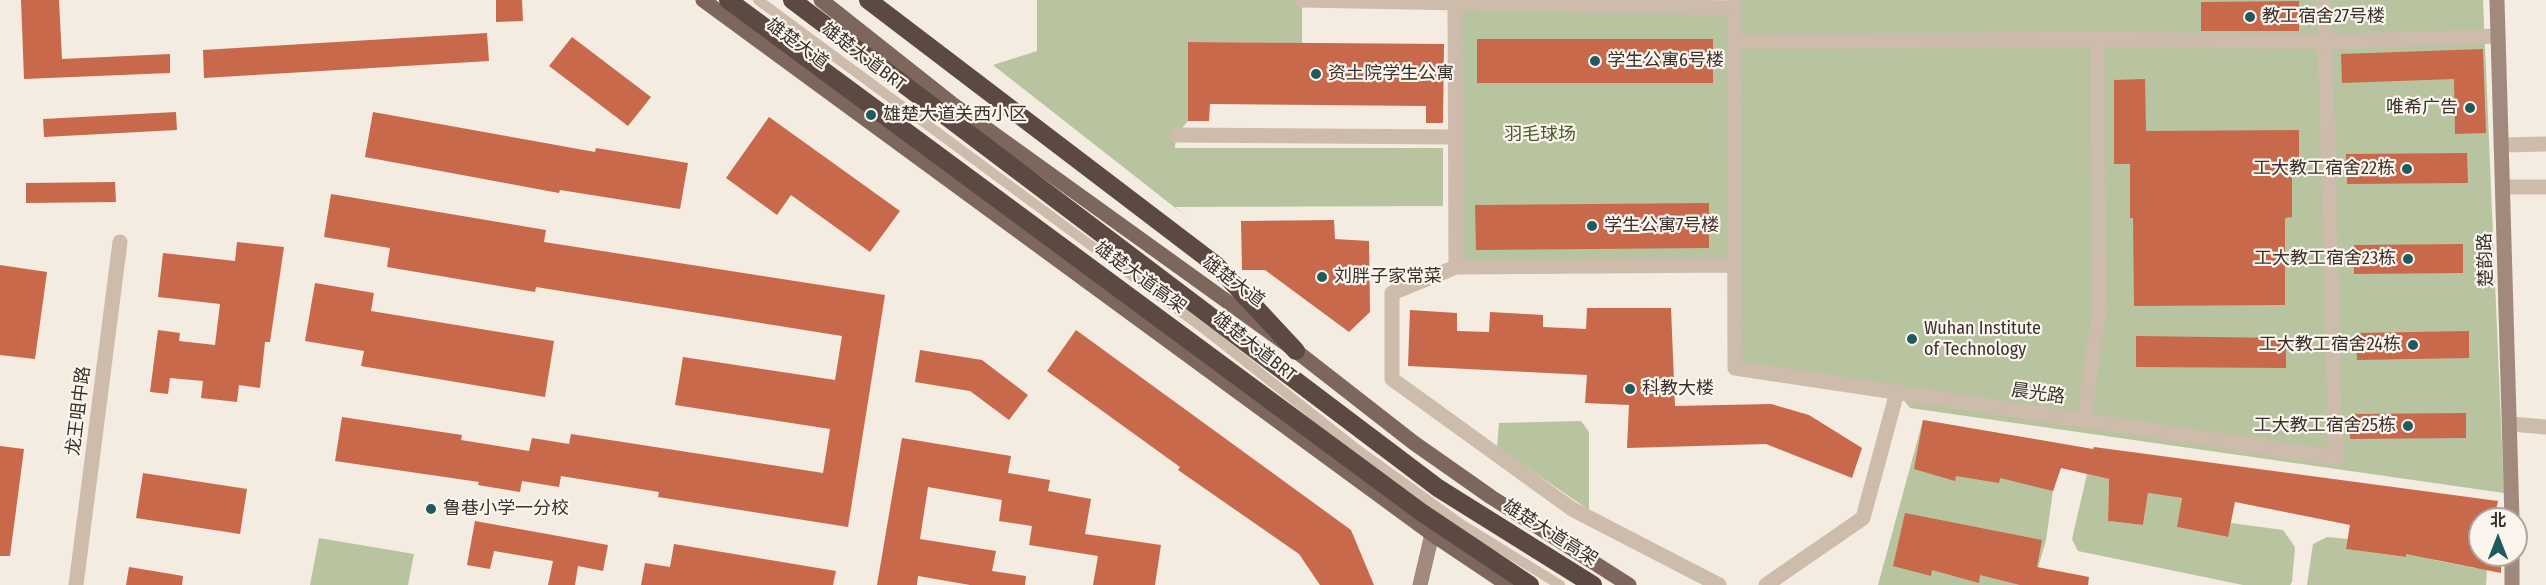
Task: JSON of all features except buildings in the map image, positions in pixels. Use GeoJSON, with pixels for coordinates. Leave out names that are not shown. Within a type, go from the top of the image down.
{"type":"FeatureCollection","features":[{"type":"Feature","properties":{"kind":"highway","name":"雄楚大道高架"},"geometry":{"type":"LineString","coordinates":[[728,0],[1421,512],[1530,585]]}},
{"type":"Feature","properties":{"kind":"highway","name":"雄楚大道高架"},"geometry":{"type":"LineString","coordinates":[[792,0],[1438,488],[1593,585]]}},
{"type":"Feature","properties":{"kind":"highway"},"geometry":{"type":"LineString","coordinates":[[868,0],[1216,265],[1296,351]]}},
{"type":"Feature","properties":{"kind":"main road","name":"雄楚大道"},"geometry":{"type":"LineString","coordinates":[[703,0],[1432,534],[1508,585]]}},
{"type":"Feature","properties":{"kind":"main road","name":"雄楚大道"},"geometry":{"type":"LineString","coordinates":[[821,0],[951,103],[1296,351],[1414,443],[1491,497],[1629,585]]}},
{"type":"Feature","properties":{"kind":"street"},"geometry":{"type":"LineString","coordinates":[[1302,0],[1734,4],[1734,265],[1456,267],[1392,293],[1392,379],[1572,509],[1719,585]]}},
{"type":"Feature","properties":{"kind":"street"},"geometry":{"type":"LineString","coordinates":[[2324,0],[2326,42]]}},
{"type":"Feature","properties":{"kind":"street","name":"楚韵路"},"geometry":{"type":"LineString","coordinates":[[2497,0],[2511,424],[2511,507]]}},
{"type":"Feature","properties":{"kind":"street"},"geometry":{"type":"LineString","coordinates":[[1455,3],[1456,267]]}},
{"type":"Feature","properties":{"kind":"street"},"geometry":{"type":"LineString","coordinates":[[1734,42],[2097,39],[2326,42],[2498,36]]}},
{"type":"Feature","properties":{"kind":"street"},"geometry":{"type":"LineString","coordinates":[[2084,420],[2099,312],[2097,39]]}},
{"type":"Feature","properties":{"kind":"street","name":"晨光路"},"geometry":{"type":"LineString","coordinates":[[1734,265],[1735,368],[2336,458],[2326,42]]}},
{"type":"Feature","properties":{"kind":"street"},"geometry":{"type":"LineString","coordinates":[[1176,135],[1455,137]]}},
{"type":"Feature","properties":{"kind":"street"},"geometry":{"type":"LineString","coordinates":[[2502,145],[2546,144]]}},
{"type":"Feature","properties":{"kind":"street"},"geometry":{"type":"LineString","coordinates":[[2503,187],[2546,187]]}},
{"type":"Feature","properties":{"kind":"street","name":"龙王咀中路"},"geometry":{"type":"LineString","coordinates":[[76,585],[120,242]]}},
{"type":"Feature","properties":{"kind":"street"},"geometry":{"type":"LineString","coordinates":[[1766,585],[1863,518],[1897,392]]}},
{"type":"Feature","properties":{"kind":"street"},"geometry":{"type":"LineString","coordinates":[[2511,424],[2546,427]]}},
{"type":"Feature","properties":{"kind":"street"},"geometry":{"type":"LineString","coordinates":[[1420,585],[1432,534]]}},
{"type":"Feature","properties":{"kind":"street"},"geometry":{"type":"LineString","coordinates":[[2512,567],[2512,585]]}},
{"type":"Feature","properties":{"kind":"lane","name":"雄楚大道BRT"},"geometry":{"type":"LineString","coordinates":[[758,0],[1207,331],[1354,447],[1461,524],[1560,585]]}},
{"type":"Feature","properties":{"kind":"green space"},"geometry":{"type":"Polygon","coordinates":[[[1037,0],[1320,0],[1302,1],[1302,43],[1189,42],[1188,121],[1176,135],[1175,148],[1443,148],[1443,206],[1175,207],[1187,217],[993,65],[1037,51],[1037,0]]]}},
{"type":"Feature","properties":{"kind":"green space","name":"Wuhan Institute of Technology"},"geometry":{"type":"Polygon","coordinates":[[[1734,0],[2483,0],[2504,493],[1910,408],[1897,392],[1735,368],[1734,265],[1456,267],[1455,3],[1734,8],[1734,0]]]}},
{"type":"Feature","properties":{"kind":"green space"},"geometry":{"type":"Polygon","coordinates":[[[1923,420],[2068,445],[2053,491],[2046,540],[2033,585],[1878,585],[1923,420]]]}},
{"type":"Feature","properties":{"kind":"green space"},"geometry":{"type":"Polygon","coordinates":[[[1581,421],[1589,432],[1589,510],[1497,447],[1499,423],[1581,421]]]}},
{"type":"Feature","properties":{"kind":"green space"},"geometry":{"type":"Polygon","coordinates":[[[2087,474],[2109,479],[2108,521],[2143,525],[2148,493],[2182,498],[2178,527],[2227,537],[2231,523],[2283,530],[2295,547],[2292,582],[2290,585],[2243,585],[2078,551],[2072,539],[2087,474]]]}},
{"type":"Feature","properties":{"kind":"green space"},"geometry":{"type":"Polygon","coordinates":[[[2410,529],[2434,560],[2475,568],[2487,567],[2486,585],[2307,585],[2313,544],[2327,537],[2348,539],[2347,549],[2405,557],[2410,529]]]}},
{"type":"Feature","properties":{"kind":"green space"},"geometry":{"type":"Polygon","coordinates":[[[319,538],[414,554],[408,585],[310,585],[319,538]]]}},
{"type":"Feature","properties":{"kind":"place","name":"教工宿舍27号楼"},"geometry":{"type":"Point","coordinates":[2250,17]}},
{"type":"Feature","properties":{"kind":"place","name":"学生公寓6号楼"},"geometry":{"type":"Point","coordinates":[1595,61]}},
{"type":"Feature","properties":{"kind":"place","name":"资土院学生公寓"},"geometry":{"type":"Point","coordinates":[1316,74]}},
{"type":"Feature","properties":{"kind":"place","name":"唯希广告"},"geometry":{"type":"Point","coordinates":[2470,108]}},
{"type":"Feature","properties":{"kind":"place","name":"雄楚大道关西小区"},"geometry":{"type":"Point","coordinates":[871,115]}},
{"type":"Feature","properties":{"kind":"place","name":"工大教工宿舍22栋"},"geometry":{"type":"Point","coordinates":[2407,169]}},
{"type":"Feature","properties":{"kind":"place","name":"学生公寓7号楼"},"geometry":{"type":"Point","coordinates":[1592,226]}},
{"type":"Feature","properties":{"kind":"place","name":"工大教工宿舍23栋"},"geometry":{"type":"Point","coordinates":[2408,259]}},
{"type":"Feature","properties":{"kind":"place","name":"刘胖子家常菜"},"geometry":{"type":"Point","coordinates":[1322,277]}},
{"type":"Feature","properties":{"kind":"place","name":"Wuhan Institute of Technology"},"geometry":{"type":"Point","coordinates":[1912,339]}},
{"type":"Feature","properties":{"kind":"place","name":"工大教工宿舍24栋"},"geometry":{"type":"Point","coordinates":[2413,345]}},
{"type":"Feature","properties":{"kind":"place","name":"科教大楼"},"geometry":{"type":"Point","coordinates":[1630,389]}},
{"type":"Feature","properties":{"kind":"place","name":"工大教工宿舍25栋"},"geometry":{"type":"Point","coordinates":[2408,426]}},
{"type":"Feature","properties":{"kind":"place","name":"鲁巷小学一分校"},"geometry":{"type":"Point","coordinates":[431,509]}},
{"type":"Feature","properties":{"kind":"park label","name":"羽毛球场"},"geometry":{"type":"Point","coordinates":[1540,135]}}]}
